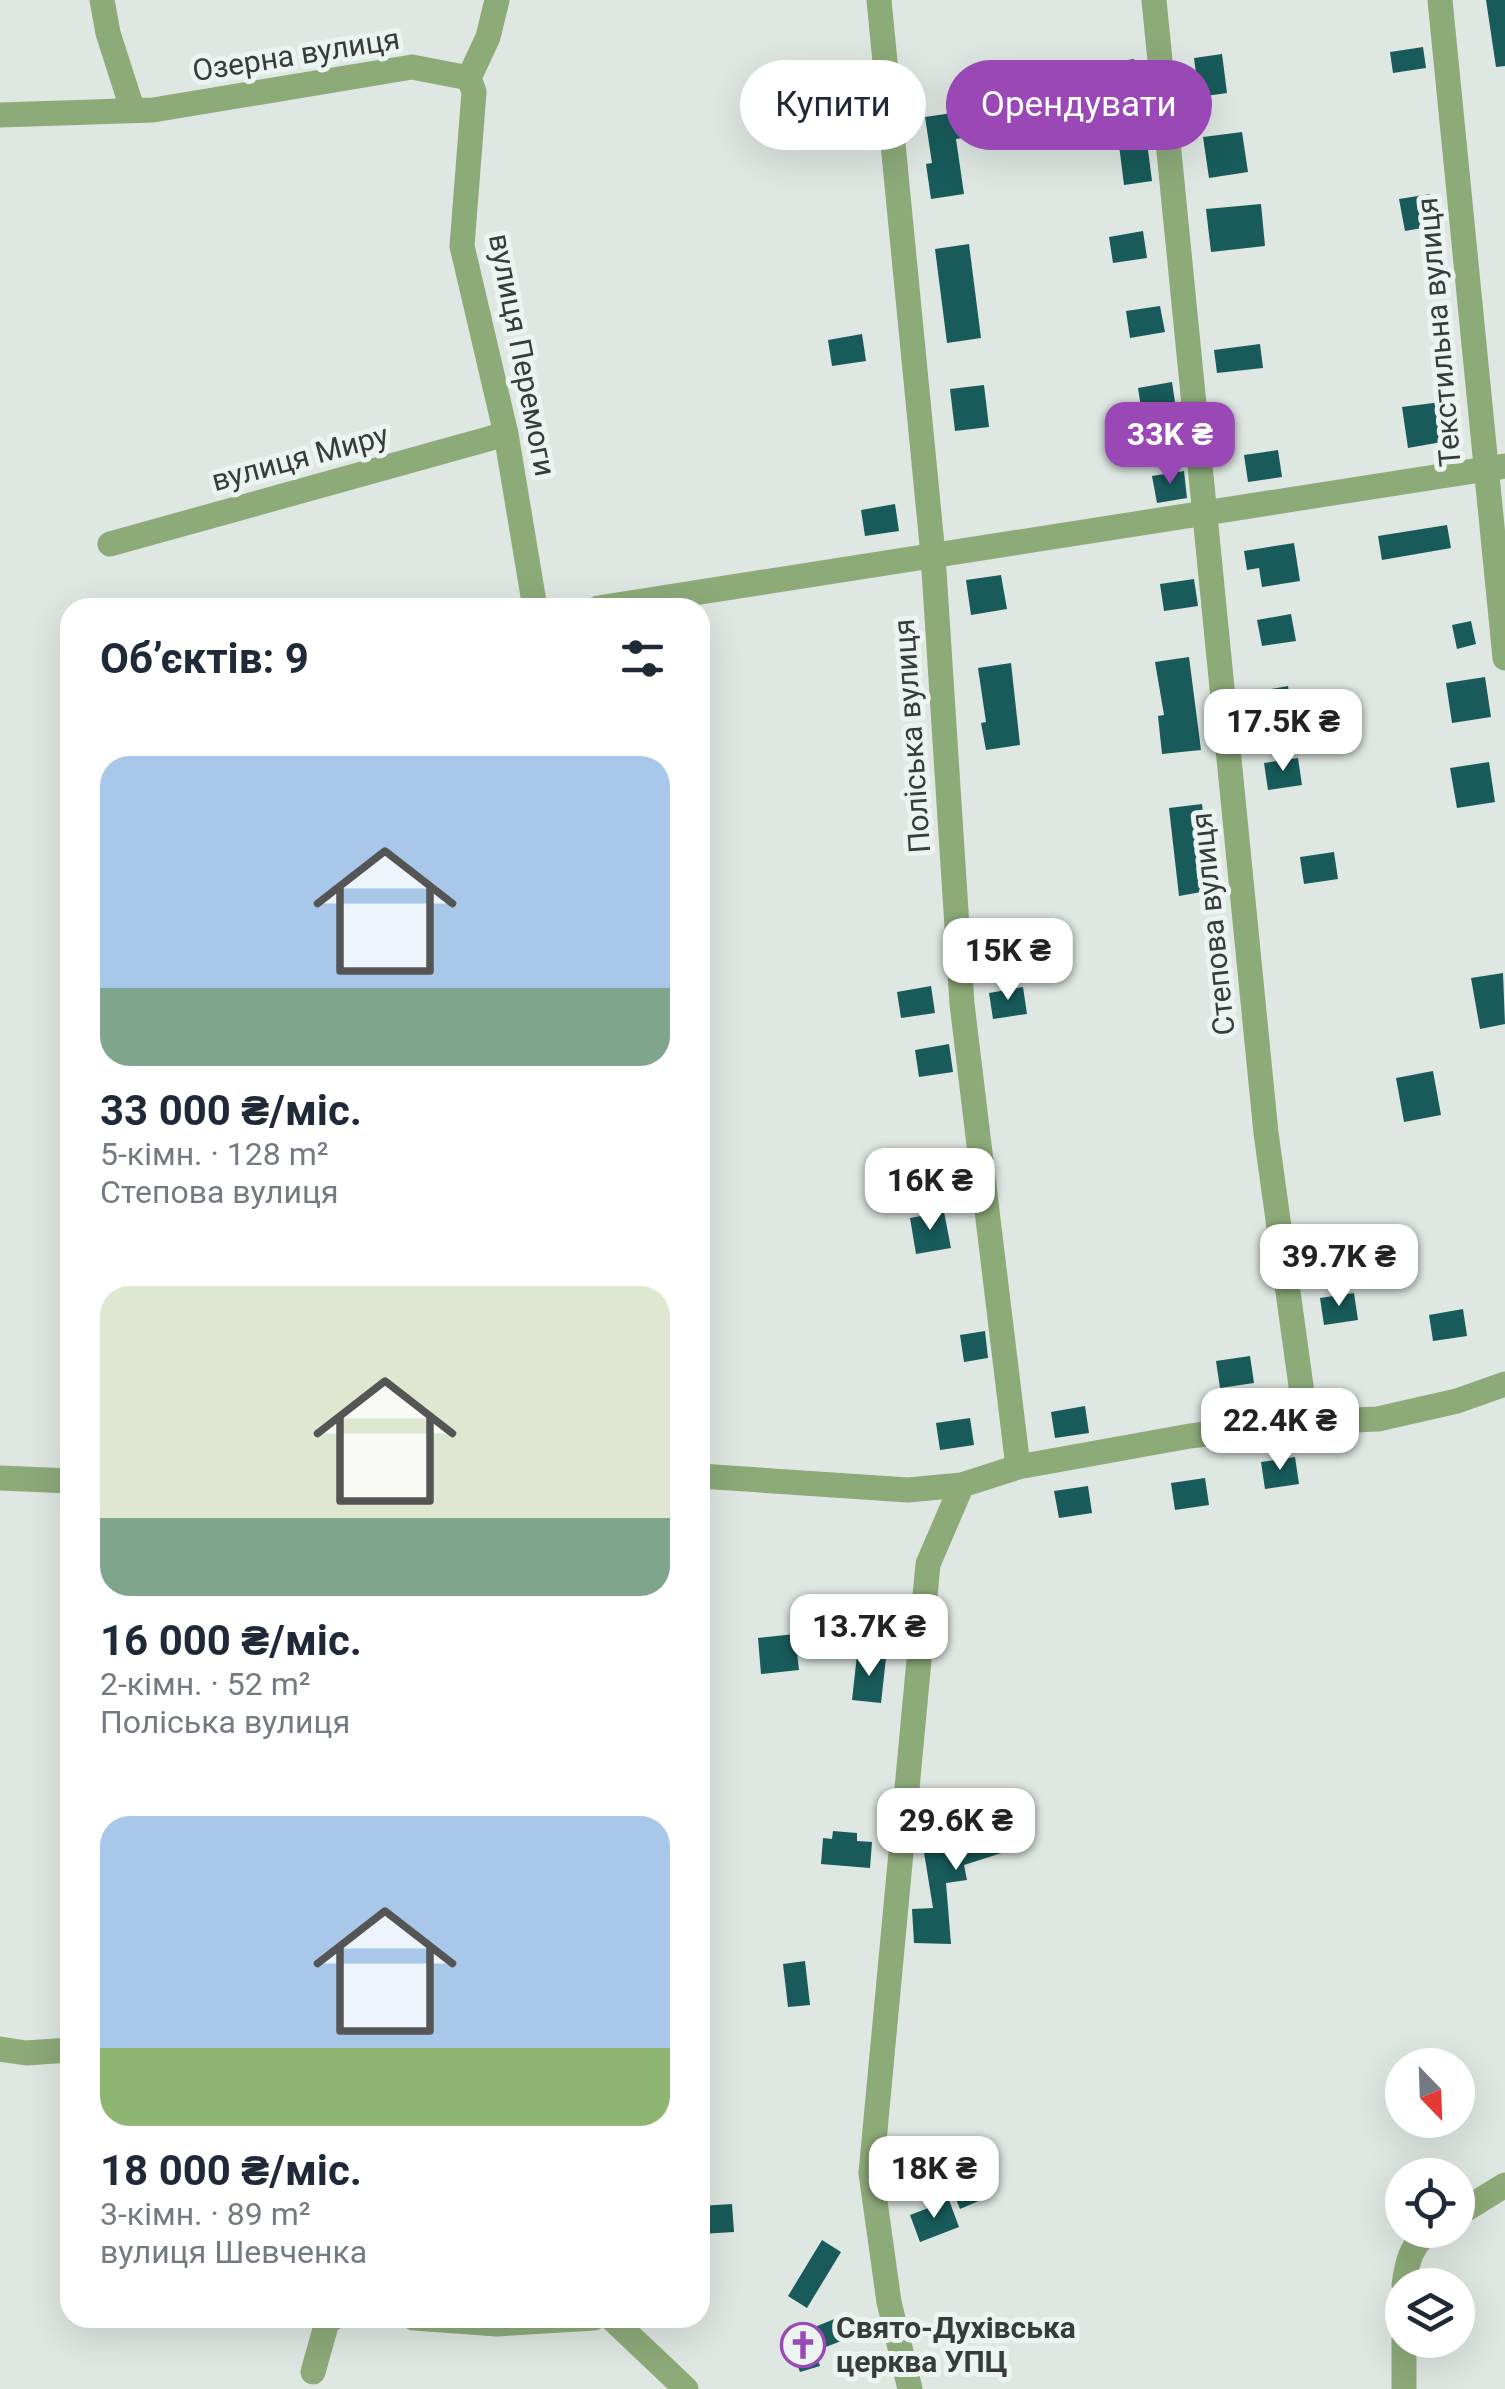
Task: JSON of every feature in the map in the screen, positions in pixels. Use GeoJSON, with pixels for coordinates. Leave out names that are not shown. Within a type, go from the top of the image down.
{"type":"FeatureCollection","features":[{"type":"Feature","properties":{"kind":"street"},"geometry":{"type":"LineString","coordinates":[[102,0],[108,33],[132,108]]}},
{"type":"Feature","properties":{"kind":"street","name":"вулиця Перемоги"},"geometry":{"type":"LineString","coordinates":[[497,0],[488,37],[469,78],[474,92],[462,246],[506,434],[534,598]]}},
{"type":"Feature","properties":{"kind":"street","name":"Поліська вулиця"},"geometry":{"type":"LineString","coordinates":[[879,0],[933,555],[962,1004],[1018,1467]]}},
{"type":"Feature","properties":{"kind":"street","name":"Степова вулиця"},"geometry":{"type":"LineString","coordinates":[[1154,0],[1266,1133],[1306,1422]]}},
{"type":"Feature","properties":{"kind":"street","name":"Текстильна вулиця"},"geometry":{"type":"LineString","coordinates":[[1440,0],[1495,468],[1505,658]]}},
{"type":"Feature","properties":{"kind":"street","name":"Озерна вулиця"},"geometry":{"type":"LineString","coordinates":[[0,115],[154,110],[412,68],[469,78]]}},
{"type":"Feature","properties":{"kind":"street","name":"вулиця Миру"},"geometry":{"type":"LineString","coordinates":[[110,544],[506,434]]}},
{"type":"Feature","properties":{"kind":"street"},"geometry":{"type":"LineString","coordinates":[[661,598],[1495,468]]}},
{"type":"Feature","properties":{"kind":"street"},"geometry":{"type":"LineString","coordinates":[[710,1477],[908,1490],[962,1485],[1018,1467],[1190,1436],[1306,1422],[1378,1419],[1457,1401],[1505,1384]]}},
{"type":"Feature","properties":{"kind":"street"},"geometry":{"type":"LineString","coordinates":[[0,1478],[60,1481]]}},
{"type":"Feature","properties":{"kind":"street"},"geometry":{"type":"LineString","coordinates":[[910,2389],[889,2302],[871,2174],[928,1564],[962,1485]]}},
{"type":"Feature","properties":{"kind":"street"},"geometry":{"type":"LineString","coordinates":[[0,2048],[26,2054],[60,2051]]}},
{"type":"Feature","properties":{"kind":"street"},"geometry":{"type":"LineString","coordinates":[[1475,2204],[1505,2185]]}},
{"type":"Feature","properties":{"kind":"street"},"geometry":{"type":"LineString","coordinates":[[313,2372],[325,2328]]}},
{"type":"Feature","properties":{"kind":"street"},"geometry":{"type":"LineString","coordinates":[[622,2328],[686,2389]]}},
{"type":"Feature","properties":{"kind":"street"},"geometry":{"type":"LineString","coordinates":[[1404,2358],[1404,2389]]}},
{"type":"Feature","properties":{"kind":"building"},"geometry":{"type":"Polygon","coordinates":[[[1486,0],[1505,0],[1505,66],[1496,67],[1486,0]]]}},
{"type":"Feature","properties":{"kind":"building"},"geometry":{"type":"Polygon","coordinates":[[[1423,47],[1426,68],[1393,73],[1390,52],[1423,47]]]}},
{"type":"Feature","properties":{"kind":"building"},"geometry":{"type":"Polygon","coordinates":[[[1222,54],[1227,93],[1212,95],[1212,60],[1194,58],[1222,54]]]}},
{"type":"Feature","properties":{"kind":"building"},"geometry":{"type":"Polygon","coordinates":[[[946,114],[946,150],[958,150],[964,194],[931,199],[926,164],[932,163],[926,117],[946,114]]]}},
{"type":"Feature","properties":{"kind":"building"},"geometry":{"type":"Polygon","coordinates":[[[1242,132],[1248,172],[1209,178],[1205,150],[1212,150],[1212,136],[1242,132]]]}},
{"type":"Feature","properties":{"kind":"building"},"geometry":{"type":"Polygon","coordinates":[[[1120,150],[1148,150],[1152,181],[1124,185],[1120,150]]]}},
{"type":"Feature","properties":{"kind":"building"},"geometry":{"type":"Polygon","coordinates":[[[1430,194],[1434,226],[1405,231],[1399,199],[1430,194]]]}},
{"type":"Feature","properties":{"kind":"building"},"geometry":{"type":"Polygon","coordinates":[[[1261,204],[1265,246],[1211,252],[1206,209],[1261,204]]]}},
{"type":"Feature","properties":{"kind":"building"},"geometry":{"type":"Polygon","coordinates":[[[1143,231],[1147,258],[1113,263],[1109,237],[1143,231]]]}},
{"type":"Feature","properties":{"kind":"building"},"geometry":{"type":"Polygon","coordinates":[[[969,244],[981,338],[947,343],[935,249],[969,244]]]}},
{"type":"Feature","properties":{"kind":"building"},"geometry":{"type":"Polygon","coordinates":[[[1160,306],[1165,332],[1130,338],[1126,311],[1160,306]]]}},
{"type":"Feature","properties":{"kind":"building"},"geometry":{"type":"Polygon","coordinates":[[[862,334],[866,361],[832,366],[828,340],[862,334]]]}},
{"type":"Feature","properties":{"kind":"building"},"geometry":{"type":"Polygon","coordinates":[[[1260,344],[1263,368],[1217,373],[1214,350],[1260,344]]]}},
{"type":"Feature","properties":{"kind":"building"},"geometry":{"type":"Polygon","coordinates":[[[1172,382],[1176,409],[1142,414],[1138,388],[1172,382]]]}},
{"type":"Feature","properties":{"kind":"building"},"geometry":{"type":"Polygon","coordinates":[[[984,385],[989,427],[955,431],[950,389],[984,385]]]}},
{"type":"Feature","properties":{"kind":"building"},"geometry":{"type":"Polygon","coordinates":[[[1441,402],[1447,441],[1408,448],[1402,407],[1441,402]]]}},
{"type":"Feature","properties":{"kind":"building"},"geometry":{"type":"Polygon","coordinates":[[[1278,450],[1282,477],[1248,482],[1244,455],[1278,450]]]}},
{"type":"Feature","properties":{"kind":"building"},"geometry":{"type":"Polygon","coordinates":[[[1184,471],[1187,498],[1157,503],[1152,476],[1184,471]]]}},
{"type":"Feature","properties":{"kind":"building"},"geometry":{"type":"Polygon","coordinates":[[[895,504],[899,531],[865,536],[861,510],[895,504]]]}},
{"type":"Feature","properties":{"kind":"building"},"geometry":{"type":"Polygon","coordinates":[[[1447,525],[1451,548],[1382,560],[1378,536],[1447,525]]]}},
{"type":"Feature","properties":{"kind":"building"},"geometry":{"type":"Polygon","coordinates":[[[1294,543],[1300,581],[1262,587],[1259,568],[1247,570],[1244,551],[1294,543]]]}},
{"type":"Feature","properties":{"kind":"building"},"geometry":{"type":"Polygon","coordinates":[[[1001,575],[1007,609],[971,615],[966,580],[1001,575]]]}},
{"type":"Feature","properties":{"kind":"building"},"geometry":{"type":"Polygon","coordinates":[[[1194,579],[1198,606],[1164,611],[1160,584],[1194,579]]]}},
{"type":"Feature","properties":{"kind":"building"},"geometry":{"type":"Polygon","coordinates":[[[1291,614],[1296,641],[1262,646],[1257,620],[1291,614]]]}},
{"type":"Feature","properties":{"kind":"building"},"geometry":{"type":"Polygon","coordinates":[[[1471,621],[1476,644],[1457,649],[1452,625],[1471,621]]]}},
{"type":"Feature","properties":{"kind":"building"},"geometry":{"type":"Polygon","coordinates":[[[1189,657],[1201,750],[1162,754],[1158,716],[1164,715],[1155,662],[1189,657]]]}},
{"type":"Feature","properties":{"kind":"building"},"geometry":{"type":"Polygon","coordinates":[[[1011,663],[1020,745],[986,750],[978,668],[1011,663]]]}},
{"type":"Feature","properties":{"kind":"building"},"geometry":{"type":"Polygon","coordinates":[[[1485,677],[1491,717],[1452,723],[1446,683],[1485,677]]]}},
{"type":"Feature","properties":{"kind":"building"},"geometry":{"type":"Polygon","coordinates":[[[1288,686],[1292,713],[1258,718],[1254,692],[1288,686]]]}},
{"type":"Feature","properties":{"kind":"building"},"geometry":{"type":"Polygon","coordinates":[[[1298,758],[1302,785],[1268,790],[1264,763],[1298,758]]]}},
{"type":"Feature","properties":{"kind":"building"},"geometry":{"type":"Polygon","coordinates":[[[1489,762],[1495,802],[1457,808],[1450,768],[1489,762]]]}},
{"type":"Feature","properties":{"kind":"building"},"geometry":{"type":"Polygon","coordinates":[[[1202,804],[1212,890],[1179,896],[1169,808],[1202,804]]]}},
{"type":"Feature","properties":{"kind":"building"},"geometry":{"type":"Polygon","coordinates":[[[1334,852],[1338,879],[1304,884],[1300,857],[1334,852]]]}},
{"type":"Feature","properties":{"kind":"building"},"geometry":{"type":"Polygon","coordinates":[[[1503,973],[1505,1024],[1480,1029],[1471,978],[1503,973]]]}},
{"type":"Feature","properties":{"kind":"building"},"geometry":{"type":"Polygon","coordinates":[[[931,986],[935,1013],[901,1018],[897,992],[931,986]]]}},
{"type":"Feature","properties":{"kind":"building"},"geometry":{"type":"Polygon","coordinates":[[[1023,987],[1027,1014],[993,1019],[989,993],[1023,987]]]}},
{"type":"Feature","properties":{"kind":"building"},"geometry":{"type":"Polygon","coordinates":[[[949,1044],[953,1072],[919,1077],[915,1050],[949,1044]]]}},
{"type":"Feature","properties":{"kind":"building"},"geometry":{"type":"Polygon","coordinates":[[[1433,1071],[1441,1115],[1404,1122],[1396,1078],[1433,1071]]]}},
{"type":"Feature","properties":{"kind":"building"},"geometry":{"type":"Polygon","coordinates":[[[944,1212],[951,1248],[916,1254],[910,1218],[944,1212]]]}},
{"type":"Feature","properties":{"kind":"building"},"geometry":{"type":"Polygon","coordinates":[[[1354,1293],[1358,1320],[1324,1325],[1320,1298],[1354,1293]]]}},
{"type":"Feature","properties":{"kind":"building"},"geometry":{"type":"Polygon","coordinates":[[[1463,1309],[1467,1336],[1433,1341],[1429,1315],[1463,1309]]]}},
{"type":"Feature","properties":{"kind":"building"},"geometry":{"type":"Polygon","coordinates":[[[985,1331],[988,1358],[964,1362],[960,1335],[985,1331]]]}},
{"type":"Feature","properties":{"kind":"building"},"geometry":{"type":"Polygon","coordinates":[[[1250,1356],[1254,1383],[1220,1388],[1216,1361],[1250,1356]]]}},
{"type":"Feature","properties":{"kind":"building"},"geometry":{"type":"Polygon","coordinates":[[[1085,1406],[1089,1433],[1055,1438],[1051,1412],[1085,1406]]]}},
{"type":"Feature","properties":{"kind":"building"},"geometry":{"type":"Polygon","coordinates":[[[970,1418],[974,1445],[940,1450],[936,1423],[970,1418]]]}},
{"type":"Feature","properties":{"kind":"building"},"geometry":{"type":"Polygon","coordinates":[[[1295,1457],[1299,1484],[1265,1489],[1261,1462],[1295,1457]]]}},
{"type":"Feature","properties":{"kind":"building"},"geometry":{"type":"Polygon","coordinates":[[[1205,1478],[1209,1505],[1175,1510],[1171,1483],[1205,1478]]]}},
{"type":"Feature","properties":{"kind":"building"},"geometry":{"type":"Polygon","coordinates":[[[1088,1486],[1092,1513],[1059,1518],[1054,1491],[1088,1486]]]}},
{"type":"Feature","properties":{"kind":"building"},"geometry":{"type":"Polygon","coordinates":[[[795,1634],[799,1670],[761,1674],[758,1638],[795,1634]]]}},
{"type":"Feature","properties":{"kind":"building"},"geometry":{"type":"Polygon","coordinates":[[[857,1655],[886,1658],[881,1703],[852,1700],[857,1655]]]}},
{"type":"Feature","properties":{"kind":"building"},"geometry":{"type":"Polygon","coordinates":[[[1010,1816],[1020,1847],[964,1865],[967,1880],[946,1883],[951,1944],[914,1943],[912,1909],[933,1908],[922,1840],[966,1833],[1010,1816]]]}},
{"type":"Feature","properties":{"kind":"building"},"geometry":{"type":"Polygon","coordinates":[[[833,1831],[857,1833],[857,1841],[872,1842],[870,1868],[821,1864],[823,1838],[832,1839],[833,1831]]]}},
{"type":"Feature","properties":{"kind":"building"},"geometry":{"type":"Polygon","coordinates":[[[805,1961],[810,2005],[788,2007],[783,1964],[805,1961]]]}},
{"type":"Feature","properties":{"kind":"building"},"geometry":{"type":"Polygon","coordinates":[[[977,2172],[988,2197],[960,2209],[950,2184],[977,2172]]]}},
{"type":"Feature","properties":{"kind":"building"},"geometry":{"type":"Polygon","coordinates":[[[949,2200],[959,2227],[920,2242],[910,2215],[949,2200]]]}},
{"type":"Feature","properties":{"kind":"building"},"geometry":{"type":"Polygon","coordinates":[[[732,2204],[734,2232],[710,2233],[710,2205],[732,2204]]]}},
{"type":"Feature","properties":{"kind":"building"},"geometry":{"type":"Polygon","coordinates":[[[822,2240],[841,2252],[807,2308],[788,2296],[822,2240]]]}},
{"type":"Feature","properties":{"kind":"building","name":"Свято-Духівська церква УПЦ"},"geometry":{"type":"Polygon","coordinates":[[[837,2318],[844,2340],[815,2351],[820,2366],[800,2372],[787,2338],[837,2318]]]}},
{"type":"Feature","properties":{"kind":"place","name":"Свято-Духівська церква УПЦ"},"geometry":{"type":"Point","coordinates":[803,2345]}}]}
